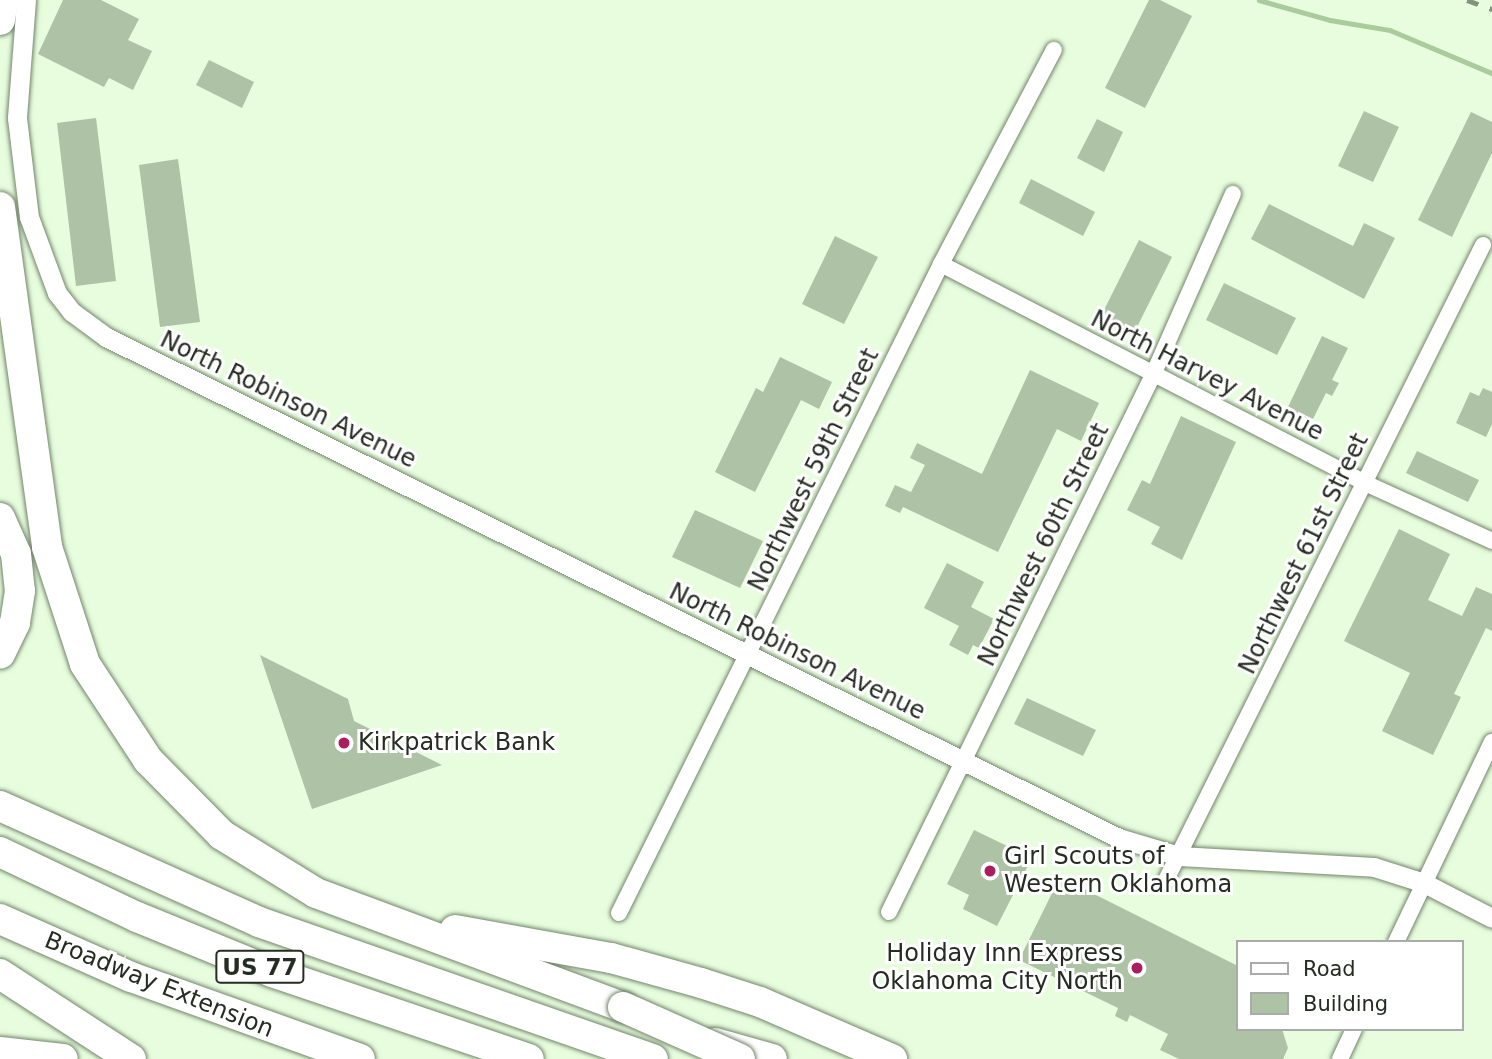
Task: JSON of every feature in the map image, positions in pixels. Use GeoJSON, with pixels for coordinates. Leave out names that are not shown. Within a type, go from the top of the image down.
{"type":"FeatureCollection","features":[{"type":"Feature","properties":{"kind":"highway"},"geometry":{"type":"LineString","coordinates":[[0,20],[4,0]]}},
{"type":"Feature","properties":{"kind":"highway"},"geometry":{"type":"LineString","coordinates":[[0,207],[47,547],[86,664],[148,761],[222,835],[316,893],[623,1007],[740,1059]]}},
{"type":"Feature","properties":{"kind":"highway"},"geometry":{"type":"LineString","coordinates":[[0,518],[16,554],[20,591],[15,623],[0,654]]}},
{"type":"Feature","properties":{"kind":"highway"},"geometry":{"type":"LineString","coordinates":[[0,806],[184,891],[368,962],[653,1059]]}},
{"type":"Feature","properties":{"kind":"highway","name":"US 77"},"geometry":{"type":"LineString","coordinates":[[0,852],[137,917],[272,972],[529,1059]]}},
{"type":"Feature","properties":{"kind":"highway","name":"Broadway Extension"},"geometry":{"type":"LineString","coordinates":[[0,919],[142,982],[360,1059]]}},
{"type":"Feature","properties":{"kind":"highway"},"geometry":{"type":"LineString","coordinates":[[395,922],[506,937],[624,961],[760,1002],[892,1059]]}},
{"type":"Feature","properties":{"kind":"highway"},"geometry":{"type":"LineString","coordinates":[[368,962],[772,1059]]}},
{"type":"Feature","properties":{"kind":"highway"},"geometry":{"type":"LineString","coordinates":[[2,976],[131,1059]]}},
{"type":"Feature","properties":{"kind":"highway"},"geometry":{"type":"LineString","coordinates":[[0,1052],[63,1059]]}},
{"type":"Feature","properties":{"kind":"street","name":"North Robinson Avenue"},"geometry":{"type":"LineString","coordinates":[[26,0],[17,118],[29,217],[57,293],[72,312],[106,337],[1119,838],[1179,856],[1333,862],[1374,867],[1424,883],[1492,918]]}},
{"type":"Feature","properties":{"kind":"street","name":"Northwest 59th Street"},"geometry":{"type":"LineString","coordinates":[[619,913],[941,264],[1054,50]]}},
{"type":"Feature","properties":{"kind":"street","name":"Northwest 60th Street"},"geometry":{"type":"LineString","coordinates":[[889,912],[1153,375],[1233,194]]}},
{"type":"Feature","properties":{"kind":"street","name":"Northwest 61st Street"},"geometry":{"type":"LineString","coordinates":[[1165,882],[1483,245]]}},
{"type":"Feature","properties":{"kind":"street","name":"North Harvey Avenue"},"geometry":{"type":"LineString","coordinates":[[941,264],[1365,483],[1492,541]]}},
{"type":"Feature","properties":{"kind":"street"},"geometry":{"type":"LineString","coordinates":[[1397,940],[1492,742]]}},
{"type":"Feature","properties":{"kind":"street"},"geometry":{"type":"LineString","coordinates":[[1340,1059],[1353,1031]]}},
{"type":"Feature","properties":{"kind":"building"},"geometry":{"type":"Polygon","coordinates":[[[63,0],[101,0],[139,19],[128,40],[152,51],[133,90],[109,78],[104,87],[38,54],[63,0]]]}},
{"type":"Feature","properties":{"kind":"building"},"geometry":{"type":"Polygon","coordinates":[[[1149,0],[1160,0],[1192,16],[1145,108],[1105,88],[1149,0]]]}},
{"type":"Feature","properties":{"kind":"building"},"geometry":{"type":"Polygon","coordinates":[[[209,60],[254,82],[242,108],[196,85],[209,60]]]}},
{"type":"Feature","properties":{"kind":"building"},"geometry":{"type":"Polygon","coordinates":[[[1364,111],[1399,127],[1373,182],[1338,166],[1364,111]]]}},
{"type":"Feature","properties":{"kind":"building"},"geometry":{"type":"Polygon","coordinates":[[[1471,112],[1492,122],[1492,153],[1452,237],[1418,220],[1471,112]]]}},
{"type":"Feature","properties":{"kind":"building"},"geometry":{"type":"Polygon","coordinates":[[[96,118],[116,281],[76,286],[57,123],[96,118]]]}},
{"type":"Feature","properties":{"kind":"building"},"geometry":{"type":"Polygon","coordinates":[[[1097,119],[1123,132],[1104,172],[1077,158],[1097,119]]]}},
{"type":"Feature","properties":{"kind":"building"},"geometry":{"type":"Polygon","coordinates":[[[178,159],[200,322],[160,327],[139,165],[178,159]]]}},
{"type":"Feature","properties":{"kind":"building"},"geometry":{"type":"Polygon","coordinates":[[[1031,179],[1095,212],[1083,236],[1019,203],[1031,179]]]}},
{"type":"Feature","properties":{"kind":"building"},"geometry":{"type":"Polygon","coordinates":[[[1269,204],[1353,246],[1364,223],[1395,238],[1364,299],[1251,239],[1269,204]]]}},
{"type":"Feature","properties":{"kind":"building"},"geometry":{"type":"Polygon","coordinates":[[[835,236],[878,257],[844,324],[802,304],[835,236]]]}},
{"type":"Feature","properties":{"kind":"building"},"geometry":{"type":"Polygon","coordinates":[[[1139,240],[1172,257],[1133,335],[1100,318],[1139,240]]]}},
{"type":"Feature","properties":{"kind":"building"},"geometry":{"type":"Polygon","coordinates":[[[1224,283],[1296,318],[1277,355],[1206,320],[1224,283]]]}},
{"type":"Feature","properties":{"kind":"building"},"geometry":{"type":"Polygon","coordinates":[[[1322,336],[1348,348],[1332,380],[1339,383],[1332,396],[1326,393],[1312,421],[1287,409],[1322,336]]]}},
{"type":"Feature","properties":{"kind":"building"},"geometry":{"type":"Polygon","coordinates":[[[780,357],[832,382],[819,409],[801,400],[755,492],[715,472],[756,388],[763,392],[780,357]]]}},
{"type":"Feature","properties":{"kind":"building"},"geometry":{"type":"Polygon","coordinates":[[[1030,370],[1099,403],[1081,441],[1057,429],[998,552],[903,507],[900,513],[885,506],[895,485],[911,492],[925,465],[910,458],[917,443],[982,474],[1030,370]]]}},
{"type":"Feature","properties":{"kind":"building"},"geometry":{"type":"Polygon","coordinates":[[[1483,388],[1492,392],[1492,424],[1486,437],[1456,423],[1470,392],[1479,396],[1483,388]]]}},
{"type":"Feature","properties":{"kind":"building"},"geometry":{"type":"Polygon","coordinates":[[[1181,416],[1236,442],[1182,560],[1151,544],[1160,527],[1127,510],[1142,480],[1150,484],[1181,416]]]}},
{"type":"Feature","properties":{"kind":"building"},"geometry":{"type":"Polygon","coordinates":[[[1417,451],[1479,480],[1468,502],[1406,473],[1417,451]]]}},
{"type":"Feature","properties":{"kind":"building"},"geometry":{"type":"Polygon","coordinates":[[[695,510],[763,541],[740,588],[672,557],[695,510]]]}},
{"type":"Feature","properties":{"kind":"building"},"geometry":{"type":"Polygon","coordinates":[[[1399,529],[1450,554],[1428,600],[1462,616],[1476,587],[1492,594],[1492,631],[1486,628],[1454,694],[1461,697],[1433,755],[1382,731],[1410,673],[1344,641],[1399,529]]]}},
{"type":"Feature","properties":{"kind":"building"},"geometry":{"type":"Polygon","coordinates":[[[947,563],[984,582],[971,607],[994,619],[979,648],[973,645],[968,655],[949,645],[959,626],[924,608],[947,563]]]}},
{"type":"Feature","properties":{"kind":"building","name":"Kirkpatrick Bank"},"geometry":{"type":"Polygon","coordinates":[[[260,655],[348,699],[354,721],[442,765],[312,809],[260,655]]]}},
{"type":"Feature","properties":{"kind":"building"},"geometry":{"type":"Polygon","coordinates":[[[1027,698],[1096,730],[1083,756],[1014,724],[1027,698]]]}},
{"type":"Feature","properties":{"kind":"building","name":"Girl Scouts of Western Oklahoma"},"geometry":{"type":"Polygon","coordinates":[[[974,830],[1032,858],[997,926],[963,909],[969,895],[947,884],[974,830]]]}},
{"type":"Feature","properties":{"kind":"building","name":"Holiday Inn Express Oklahoma City North"},"geometry":{"type":"Polygon","coordinates":[[[1060,877],[1236,965],[1236,1031],[1283,1031],[1288,1048],[1283,1059],[1179,1059],[1160,1050],[1168,1034],[1130,1015],[1127,1022],[1115,1016],[1118,1008],[1019,960],[1060,877]]]}},
{"type":"Feature","properties":{"kind":"waterway"},"geometry":{"type":"LineString","coordinates":[[1259,0],[1330,20],[1390,30],[1492,73]]}},
{"type":"Feature","properties":{"kind":"railway"},"geometry":{"type":"LineString","coordinates":[[1467,0],[1492,9]]}},
{"type":"Feature","properties":{"kind":"place","name":"Kirkpatrick Bank"},"geometry":{"type":"Point","coordinates":[344,743]}},
{"type":"Feature","properties":{"kind":"place","name":"Girl Scouts of Western Oklahoma"},"geometry":{"type":"Point","coordinates":[990,871]}},
{"type":"Feature","properties":{"kind":"place","name":"Holiday Inn Express Oklahoma City North"},"geometry":{"type":"Point","coordinates":[1137,968]}}]}
